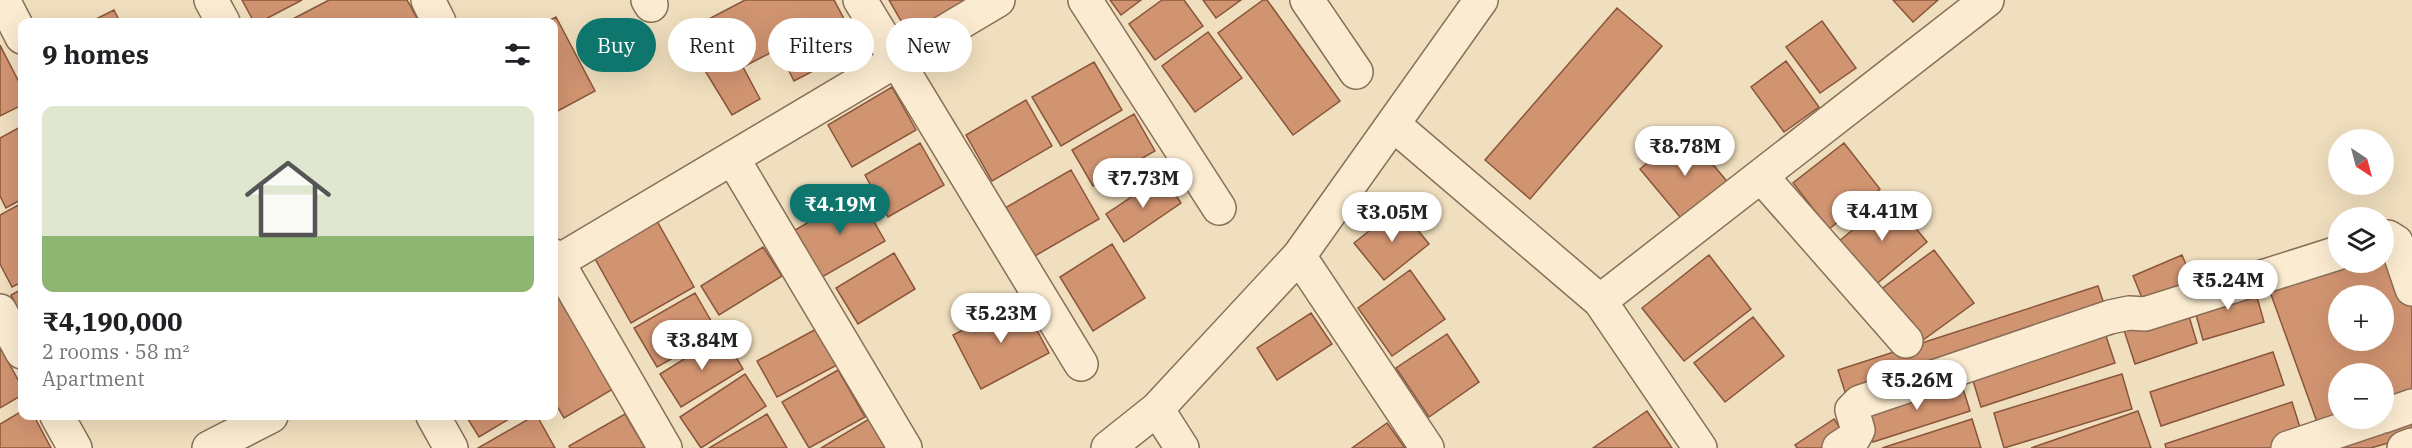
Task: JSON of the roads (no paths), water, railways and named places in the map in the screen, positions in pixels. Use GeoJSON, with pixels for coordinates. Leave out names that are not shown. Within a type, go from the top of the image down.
{"type":"FeatureCollection","features":[{"type":"Feature","properties":{"kind":"street"},"geometry":{"type":"LineString","coordinates":[[211,0],[221,18]]}},
{"type":"Feature","properties":{"kind":"street"},"geometry":{"type":"LineString","coordinates":[[428,0],[437,18]]}},
{"type":"Feature","properties":{"kind":"street"},"geometry":{"type":"LineString","coordinates":[[860,0],[886,41]]}},
{"type":"Feature","properties":{"kind":"street"},"geometry":{"type":"LineString","coordinates":[[968,18],[998,0]]}},
{"type":"Feature","properties":{"kind":"street"},"geometry":{"type":"LineString","coordinates":[[1085,0],[1219,208]]}},
{"type":"Feature","properties":{"kind":"street"},"geometry":{"type":"LineString","coordinates":[[1307,0],[1356,72]]}},
{"type":"Feature","properties":{"kind":"street"},"geometry":{"type":"LineString","coordinates":[[1108,448],[1157,409],[1299,256],[1481,0]]}},
{"type":"Feature","properties":{"kind":"street"},"geometry":{"type":"LineString","coordinates":[[1600,301],[1987,0]]}},
{"type":"Feature","properties":{"kind":"street"},"geometry":{"type":"LineString","coordinates":[[558,259],[733,159],[886,67]]}},
{"type":"Feature","properties":{"kind":"street"},"geometry":{"type":"LineString","coordinates":[[905,72],[1081,364]]}},
{"type":"Feature","properties":{"kind":"street"},"geometry":{"type":"LineString","coordinates":[[1394,125],[1600,301],[1700,448]]}},
{"type":"Feature","properties":{"kind":"street"},"geometry":{"type":"LineString","coordinates":[[733,159],[905,448]]}},
{"type":"Feature","properties":{"kind":"street"},"geometry":{"type":"LineString","coordinates":[[1761,176],[1906,341]]}},
{"type":"Feature","properties":{"kind":"street"},"geometry":{"type":"LineString","coordinates":[[2394,241],[2412,289]]}},
{"type":"Feature","properties":{"kind":"street"},"geometry":{"type":"LineString","coordinates":[[1299,256],[1427,448]]}},
{"type":"Feature","properties":{"kind":"street"},"geometry":{"type":"LineString","coordinates":[[1839,448],[1853,440],[1858,430],[1852,410],[1860,402],[2110,317],[2129,313],[2145,314],[2328,256]]}},
{"type":"Feature","properties":{"kind":"street"},"geometry":{"type":"LineString","coordinates":[[558,266],[665,448]]}},
{"type":"Feature","properties":{"kind":"street"},"geometry":{"type":"LineString","coordinates":[[0,311],[18,345]]}},
{"type":"Feature","properties":{"kind":"street"},"geometry":{"type":"LineString","coordinates":[[2394,412],[2412,406]]}},
{"type":"Feature","properties":{"kind":"street"},"geometry":{"type":"LineString","coordinates":[[1157,409],[1182,448]]}},
{"type":"Feature","properties":{"kind":"street"},"geometry":{"type":"LineString","coordinates":[[59,420],[75,448]]}},
{"type":"Feature","properties":{"kind":"street"},"geometry":{"type":"LineString","coordinates":[[219,434],[259,420]]}},
{"type":"Feature","properties":{"kind":"street"},"geometry":{"type":"LineString","coordinates":[[435,420],[451,448]]}},
{"type":"Feature","properties":{"kind":"street"},"geometry":{"type":"LineString","coordinates":[[2288,448],[2344,429]]}},
{"type":"Feature","properties":{"kind":"street"},"geometry":{"type":"LineString","coordinates":[[2403,448],[2412,445]]}}]}
